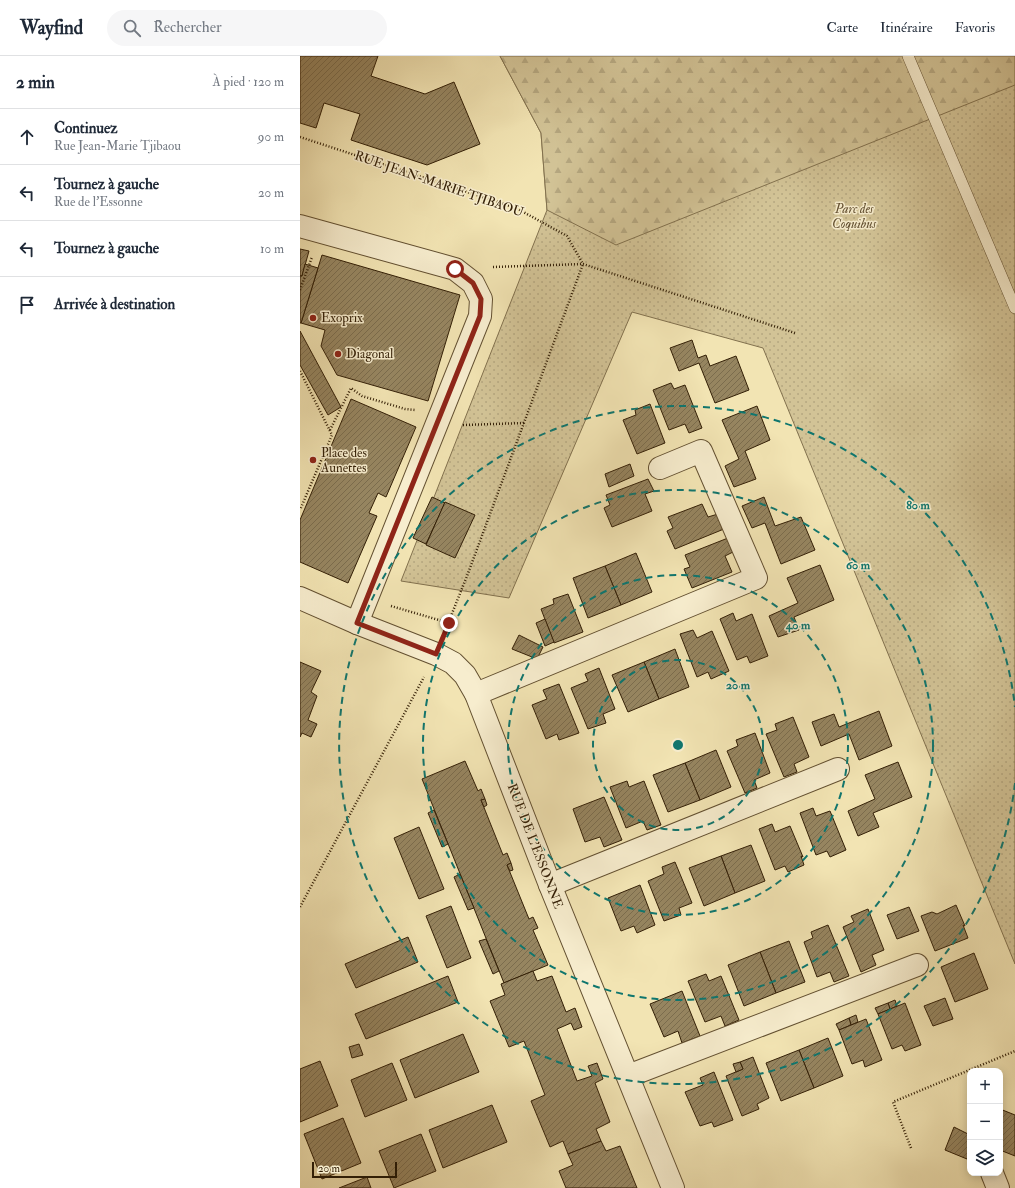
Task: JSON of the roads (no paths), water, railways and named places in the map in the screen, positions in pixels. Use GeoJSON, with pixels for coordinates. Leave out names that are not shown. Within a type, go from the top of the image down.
{"type":"FeatureCollection","features":[{"type":"Feature","properties":{"kind":"street"},"geometry":{"type":"LineString","coordinates":[[300,226],[455,269],[473,283],[481,299],[480,316],[357,623]]}},
{"type":"Feature","properties":{"kind":"street"},"geometry":{"type":"LineString","coordinates":[[476,694],[756,578],[701,451],[660,468]]}},
{"type":"Feature","properties":{"kind":"street","name":"RUE DE L'ESSONNE"},"geometry":{"type":"LineString","coordinates":[[300,598],[357,623],[436,654],[454,663],[465,675],[476,694],[550,885],[673,1188]]}},
{"type":"Feature","properties":{"kind":"street"},"geometry":{"type":"LineString","coordinates":[[550,885],[838,769]]}},
{"type":"Feature","properties":{"kind":"street"},"geometry":{"type":"LineString","coordinates":[[628,1076],[917,965]]}},
{"type":"Feature","properties":{"kind":"street"},"geometry":{"type":"LineString","coordinates":[[993,1176],[998,1188]]}},
{"type":"Feature","properties":{"kind":"lane"},"geometry":{"type":"LineString","coordinates":[[908,56],[1015,308]]}},
{"type":"Feature","properties":{"kind":"place","name":"Exoprix"},"geometry":{"type":"Point","coordinates":[313,318]}},
{"type":"Feature","properties":{"kind":"place","name":"Diagonal"},"geometry":{"type":"Point","coordinates":[338,354]}},
{"type":"Feature","properties":{"kind":"place","name":"Place des Aunettes"},"geometry":{"type":"Point","coordinates":[313,460]}},
{"type":"Feature","properties":{"kind":"park label","name":"Parc des Coquibus"},"geometry":{"type":"Point","coordinates":[854,216]}}]}
